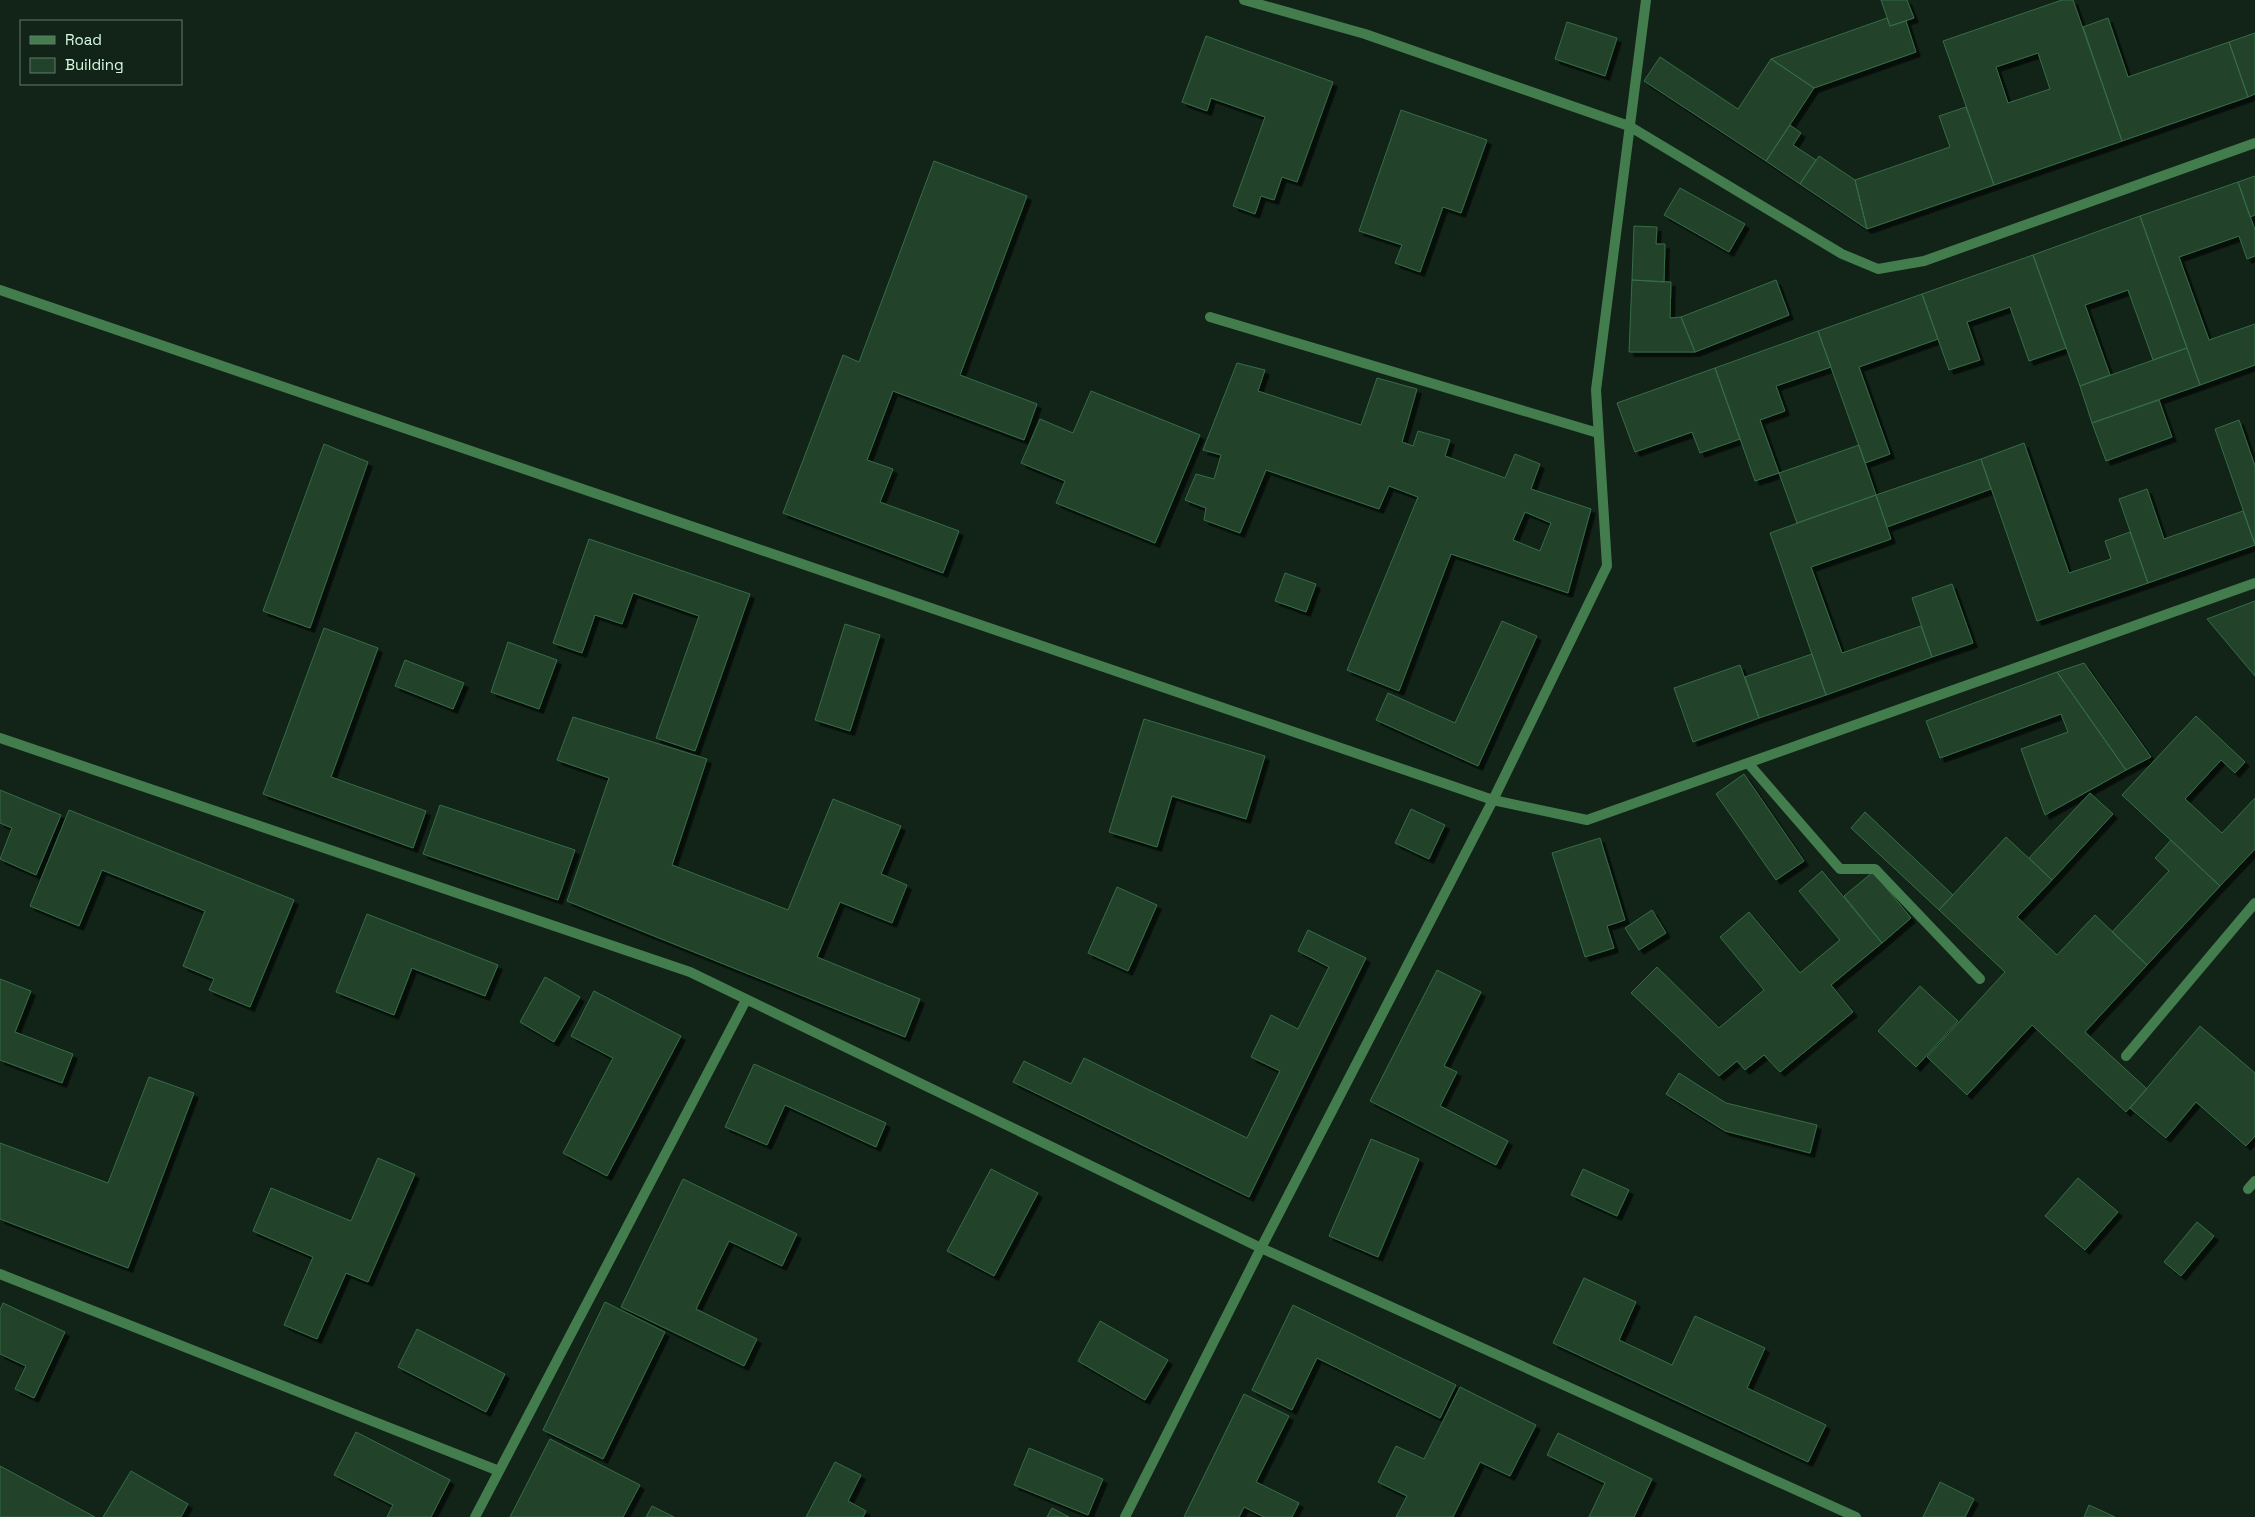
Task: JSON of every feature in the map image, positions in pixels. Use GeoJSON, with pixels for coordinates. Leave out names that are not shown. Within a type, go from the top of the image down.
{"type":"FeatureCollection","features":[{"type":"Feature","properties":{"kind":"street"},"geometry":{"type":"LineString","coordinates":[[1244,0],[1365,34],[1630,126],[1842,254],[1878,269],[1924,261],[2255,143]]}},
{"type":"Feature","properties":{"kind":"street"},"geometry":{"type":"LineString","coordinates":[[1125,1517],[1261,1248],[1493,800],[1607,566],[1596,390],[1646,0]]}},
{"type":"Feature","properties":{"kind":"street"},"geometry":{"type":"LineString","coordinates":[[0,290],[1493,800],[1587,820],[2255,583]]}},
{"type":"Feature","properties":{"kind":"street"},"geometry":{"type":"LineString","coordinates":[[1210,317],[1598,433]]}},
{"type":"Feature","properties":{"kind":"street"},"geometry":{"type":"LineString","coordinates":[[0,738],[690,972],[1261,1248],[1856,1517]]}},
{"type":"Feature","properties":{"kind":"street"},"geometry":{"type":"LineString","coordinates":[[1748,763],[1840,869],[1876,869],[1980,979]]}},
{"type":"Feature","properties":{"kind":"street"},"geometry":{"type":"LineString","coordinates":[[2126,1056],[2255,903]]}},
{"type":"Feature","properties":{"kind":"street"},"geometry":{"type":"LineString","coordinates":[[475,1517],[746,1000]]}},
{"type":"Feature","properties":{"kind":"street"},"geometry":{"type":"LineString","coordinates":[[2248,1189],[2255,1181]]}},
{"type":"Feature","properties":{"kind":"street"},"geometry":{"type":"LineString","coordinates":[[0,1274],[499,1471]]}},
{"type":"Feature","properties":{"kind":"building"},"geometry":{"type":"Polygon","coordinates":[[[1881,0],[1907,0],[1914,18],[1890,26],[1881,0]]]}},
{"type":"Feature","properties":{"kind":"building"},"geometry":{"type":"Polygon","coordinates":[[[2062,0],[2073,0],[2122,141],[1994,185],[1943,41],[2062,0]],[[2038,53],[1996,67],[2008,103],[2050,89],[2038,53]]]}},
{"type":"Feature","properties":{"kind":"building"},"geometry":{"type":"Polygon","coordinates":[[[1887,18],[1890,26],[1906,21],[1916,52],[1814,88],[1771,59],[1887,18]]]}},
{"type":"Feature","properties":{"kind":"building"},"geometry":{"type":"Polygon","coordinates":[[[2108,18],[2128,77],[2229,42],[2248,97],[2122,141],[2083,27],[2108,18]]]}},
{"type":"Feature","properties":{"kind":"building"},"geometry":{"type":"Polygon","coordinates":[[[1567,22],[1617,38],[1605,76],[1555,59],[1567,22]]]}},
{"type":"Feature","properties":{"kind":"building"},"geometry":{"type":"Polygon","coordinates":[[[2255,33],[2255,94],[2248,97],[2229,42],[2255,33]]]}},
{"type":"Feature","properties":{"kind":"building"},"geometry":{"type":"Polygon","coordinates":[[[1206,36],[1333,82],[1297,182],[1282,177],[1274,200],[1261,196],[1255,214],[1233,206],[1265,117],[1211,98],[1207,111],[1182,102],[1206,36]]]}},
{"type":"Feature","properties":{"kind":"building"},"geometry":{"type":"Polygon","coordinates":[[[1660,57],[1738,109],[1771,59],[1814,88],[1766,161],[1644,81],[1660,57]]]}},
{"type":"Feature","properties":{"kind":"building"},"geometry":{"type":"Polygon","coordinates":[[[1966,107],[1994,185],[1867,229],[1855,180],[1950,147],[1939,116],[1966,107]]]}},
{"type":"Feature","properties":{"kind":"building"},"geometry":{"type":"Polygon","coordinates":[[[1401,110],[1487,140],[1461,213],[1443,207],[1420,272],[1395,263],[1402,245],[1359,231],[1401,110]]]}},
{"type":"Feature","properties":{"kind":"building"},"geometry":{"type":"Polygon","coordinates":[[[1790,125],[1801,133],[1793,145],[1816,160],[1800,184],[1766,161],[1790,125]]]}},
{"type":"Feature","properties":{"kind":"building"},"geometry":{"type":"Polygon","coordinates":[[[1819,156],[1855,180],[1867,229],[1800,184],[1819,156]]]}},
{"type":"Feature","properties":{"kind":"building"},"geometry":{"type":"Polygon","coordinates":[[[934,161],[1027,196],[960,375],[1037,404],[1024,440],[893,391],[867,460],[893,469],[880,502],[959,531],[943,573],[783,513],[843,355],[859,362],[934,161]]]}},
{"type":"Feature","properties":{"kind":"building"},"geometry":{"type":"Polygon","coordinates":[[[2255,176],[2255,215],[2250,217],[2238,182],[2255,176]]]}},
{"type":"Feature","properties":{"kind":"building"},"geometry":{"type":"Polygon","coordinates":[[[2238,182],[2255,230],[2255,256],[2247,259],[2239,236],[2179,257],[2209,340],[2255,324],[2255,365],[2200,385],[2140,216],[2238,182]]]}},
{"type":"Feature","properties":{"kind":"building"},"geometry":{"type":"Polygon","coordinates":[[[1680,188],[1745,224],[1729,252],[1664,215],[1680,188]]]}},
{"type":"Feature","properties":{"kind":"building"},"geometry":{"type":"Polygon","coordinates":[[[2140,216],[2187,348],[2153,360],[2128,290],[2085,305],[2110,375],[2080,386],[2033,255],[2140,216]]]}},
{"type":"Feature","properties":{"kind":"building"},"geometry":{"type":"Polygon","coordinates":[[[1634,226],[1657,227],[1656,244],[1665,244],[1664,282],[1632,280],[1634,226]]]}},
{"type":"Feature","properties":{"kind":"building"},"geometry":{"type":"Polygon","coordinates":[[[2033,255],[2066,348],[2029,361],[2010,307],[1967,322],[1980,360],[1949,370],[1922,294],[2033,255]]]}},
{"type":"Feature","properties":{"kind":"building"},"geometry":{"type":"Polygon","coordinates":[[[1632,280],[1671,282],[1670,318],[1681,317],[1695,352],[1629,352],[1632,280]]]}},
{"type":"Feature","properties":{"kind":"building"},"geometry":{"type":"Polygon","coordinates":[[[1776,280],[1789,315],[1695,352],[1681,317],[1776,280]]]}},
{"type":"Feature","properties":{"kind":"building"},"geometry":{"type":"Polygon","coordinates":[[[1922,294],[1938,339],[1859,367],[1890,454],[1865,463],[1818,331],[1922,294]]]}},
{"type":"Feature","properties":{"kind":"building"},"geometry":{"type":"Polygon","coordinates":[[[1818,331],[1831,367],[1776,386],[1785,411],[1760,420],[1779,473],[1755,481],[1715,368],[1818,331]]]}},
{"type":"Feature","properties":{"kind":"building"},"geometry":{"type":"Polygon","coordinates":[[[2187,348],[2200,385],[2092,423],[2080,386],[2187,348]]]}},
{"type":"Feature","properties":{"kind":"building"},"geometry":{"type":"Polygon","coordinates":[[[1237,363],[1265,370],[1258,391],[1361,425],[1377,378],[1417,389],[1402,442],[1413,446],[1418,431],[1450,440],[1445,456],[1505,478],[1515,454],[1540,464],[1531,489],[1591,509],[1568,593],[1451,554],[1399,691],[1347,670],[1418,497],[1389,486],[1379,509],[1266,470],[1240,533],[1204,520],[1206,508],[1185,500],[1196,474],[1214,479],[1221,455],[1203,450],[1237,363]]]}},
{"type":"Feature","properties":{"kind":"building"},"geometry":{"type":"Polygon","coordinates":[[[1715,368],[1740,439],[1700,453],[1692,432],[1635,452],[1617,403],[1715,368]]]}},
{"type":"Feature","properties":{"kind":"building"},"geometry":{"type":"Polygon","coordinates":[[[1091,391],[1200,435],[1155,543],[1056,503],[1065,481],[1021,463],[1040,419],[1073,433],[1091,391]]]}},
{"type":"Feature","properties":{"kind":"building"},"geometry":{"type":"Polygon","coordinates":[[[2159,400],[2172,437],[2106,461],[2092,423],[2159,400]]]}},
{"type":"Feature","properties":{"kind":"building"},"geometry":{"type":"Polygon","coordinates":[[[2239,420],[2255,466],[2255,544],[2215,429],[2239,420]]]}},
{"type":"Feature","properties":{"kind":"building"},"geometry":{"type":"Polygon","coordinates":[[[2024,443],[2069,573],[2111,559],[2105,541],[2130,532],[2148,583],[2037,621],[1981,459],[2024,443]]]}},
{"type":"Feature","properties":{"kind":"building"},"geometry":{"type":"Polygon","coordinates":[[[324,444],[368,462],[310,628],[263,611],[324,444]]]}},
{"type":"Feature","properties":{"kind":"building"},"geometry":{"type":"Polygon","coordinates":[[[1859,445],[1876,495],[1797,523],[1779,473],[1859,445]]]}},
{"type":"Feature","properties":{"kind":"building"},"geometry":{"type":"Polygon","coordinates":[[[1981,459],[1991,489],[1887,527],[1876,495],[1981,459]]]}},
{"type":"Feature","properties":{"kind":"building"},"geometry":{"type":"Polygon","coordinates":[[[2147,489],[2164,539],[2243,511],[2255,545],[2148,583],[2119,499],[2147,489]]]}},
{"type":"Feature","properties":{"kind":"building"},"geometry":{"type":"Polygon","coordinates":[[[1876,495],[1891,539],[1811,567],[1842,653],[1921,626],[1932,657],[1826,695],[1770,533],[1876,495]]]}},
{"type":"Feature","properties":{"kind":"building"},"geometry":{"type":"Polygon","coordinates":[[[1525,512],[1551,523],[1540,551],[1513,540],[1525,512]]]}},
{"type":"Feature","properties":{"kind":"building"},"geometry":{"type":"Polygon","coordinates":[[[589,539],[750,594],[695,751],[656,738],[699,616],[633,593],[622,624],[595,615],[582,653],[553,643],[589,539]]]}},
{"type":"Feature","properties":{"kind":"building"},"geometry":{"type":"Polygon","coordinates":[[[1285,573],[1316,584],[1306,612],[1275,601],[1285,573]]]}},
{"type":"Feature","properties":{"kind":"building"},"geometry":{"type":"Polygon","coordinates":[[[1952,584],[1973,643],[1932,657],[1912,598],[1952,584]]]}},
{"type":"Feature","properties":{"kind":"building"},"geometry":{"type":"Polygon","coordinates":[[[2255,601],[2255,676],[2207,619],[2255,601]]]}},
{"type":"Feature","properties":{"kind":"building"},"geometry":{"type":"Polygon","coordinates":[[[1502,621],[1537,636],[1478,766],[1376,720],[1388,693],[1455,723],[1502,621]]]}},
{"type":"Feature","properties":{"kind":"building"},"geometry":{"type":"Polygon","coordinates":[[[845,624],[880,635],[850,731],[815,720],[845,624]]]}},
{"type":"Feature","properties":{"kind":"building"},"geometry":{"type":"Polygon","coordinates":[[[324,628],[378,648],[331,777],[426,811],[413,848],[263,794],[324,628]]]}},
{"type":"Feature","properties":{"kind":"building"},"geometry":{"type":"Polygon","coordinates":[[[508,642],[557,660],[539,709],[491,692],[508,642]]]}},
{"type":"Feature","properties":{"kind":"building"},"geometry":{"type":"Polygon","coordinates":[[[1812,654],[1826,695],[1759,718],[1745,677],[1812,654]]]}},
{"type":"Feature","properties":{"kind":"building"},"geometry":{"type":"Polygon","coordinates":[[[405,660],[464,683],[453,709],[395,686],[405,660]]]}},
{"type":"Feature","properties":{"kind":"building"},"geometry":{"type":"Polygon","coordinates":[[[2084,663],[2151,757],[2126,770],[2057,672],[2084,663]]]}},
{"type":"Feature","properties":{"kind":"building"},"geometry":{"type":"Polygon","coordinates":[[[1740,665],[1759,718],[1693,742],[1674,688],[1740,665]]]}},
{"type":"Feature","properties":{"kind":"building"},"geometry":{"type":"Polygon","coordinates":[[[2057,672],[2126,770],[2045,815],[2021,749],[2068,732],[2061,714],[1940,758],[1926,721],[2057,672]]]}},
{"type":"Feature","properties":{"kind":"building"},"geometry":{"type":"Polygon","coordinates":[[[2196,716],[2245,762],[2235,773],[2221,760],[2185,799],[2222,833],[2255,798],[2255,849],[2220,886],[2122,795],[2196,716]]]}},
{"type":"Feature","properties":{"kind":"building"},"geometry":{"type":"Polygon","coordinates":[[[573,717],[707,759],[672,865],[788,910],[833,799],[901,826],[881,874],[907,885],[892,923],[840,902],[817,957],[920,999],[905,1037],[567,901],[609,778],[557,760],[573,717]]]}},
{"type":"Feature","properties":{"kind":"building"},"geometry":{"type":"Polygon","coordinates":[[[1144,719],[1265,756],[1246,819],[1172,796],[1157,847],[1109,832],[1144,719]]]}},
{"type":"Feature","properties":{"kind":"building"},"geometry":{"type":"Polygon","coordinates":[[[1744,774],[1804,861],[1776,880],[1716,794],[1744,774]]]}},
{"type":"Feature","properties":{"kind":"building"},"geometry":{"type":"Polygon","coordinates":[[[0,790],[61,815],[36,875],[0,859],[12,828],[0,823],[0,790]]]}},
{"type":"Feature","properties":{"kind":"building"},"geometry":{"type":"Polygon","coordinates":[[[2090,793],[2113,814],[2052,880],[2029,858],[2090,793]]]}},
{"type":"Feature","properties":{"kind":"building"},"geometry":{"type":"Polygon","coordinates":[[[440,805],[575,850],[558,900],[423,854],[440,805]]]}},
{"type":"Feature","properties":{"kind":"building"},"geometry":{"type":"Polygon","coordinates":[[[1411,809],[1445,825],[1429,859],[1395,843],[1411,809]]]}},
{"type":"Feature","properties":{"kind":"building"},"geometry":{"type":"Polygon","coordinates":[[[69,810],[294,900],[250,1007],[209,990],[214,979],[183,966],[205,911],[102,870],[79,926],[30,906],[69,810]]]}},
{"type":"Feature","properties":{"kind":"building"},"geometry":{"type":"Polygon","coordinates":[[[1865,812],[1953,895],[1939,910],[1851,828],[1865,812]]]}},
{"type":"Feature","properties":{"kind":"building"},"geometry":{"type":"Polygon","coordinates":[[[2006,837],[2052,880],[2017,917],[2057,955],[2095,915],[2147,965],[2085,1032],[2147,1089],[2126,1112],[2032,1025],[1967,1095],[1927,1057],[2005,972],[1939,910],[2006,837]]]}},
{"type":"Feature","properties":{"kind":"building"},"geometry":{"type":"Polygon","coordinates":[[[1600,838],[1625,920],[1607,926],[1614,948],[1585,957],[1552,853],[1600,838]]]}},
{"type":"Feature","properties":{"kind":"building"},"geometry":{"type":"Polygon","coordinates":[[[2171,840],[2220,886],[2147,965],[2112,932],[2169,871],[2155,858],[2171,840]]]}},
{"type":"Feature","properties":{"kind":"building"},"geometry":{"type":"Polygon","coordinates":[[[1822,871],[1882,943],[1831,985],[1853,1012],[1780,1072],[1764,1055],[1745,1070],[1737,1061],[1719,1076],[1631,993],[1657,967],[1719,1028],[1764,990],[1720,937],[1749,912],[1800,973],[1840,940],[1799,891],[1822,871]]]}},
{"type":"Feature","properties":{"kind":"building"},"geometry":{"type":"Polygon","coordinates":[[[1873,872],[1911,918],[1882,943],[1844,896],[1873,872]]]}},
{"type":"Feature","properties":{"kind":"building"},"geometry":{"type":"Polygon","coordinates":[[[1117,887],[1157,905],[1128,971],[1088,953],[1117,887]]]}},
{"type":"Feature","properties":{"kind":"building"},"geometry":{"type":"Polygon","coordinates":[[[1652,910],[1666,933],[1639,950],[1625,928],[1652,910]]]}},
{"type":"Feature","properties":{"kind":"building"},"geometry":{"type":"Polygon","coordinates":[[[367,914],[498,965],[485,996],[412,968],[394,1015],[336,992],[367,914]]]}},
{"type":"Feature","properties":{"kind":"building"},"geometry":{"type":"Polygon","coordinates":[[[1308,930],[1366,958],[1249,1197],[1013,1082],[1024,1061],[1071,1084],[1084,1058],[1247,1138],[1280,1071],[1251,1057],[1271,1015],[1298,1029],[1329,967],[1298,951],[1308,930]]]}},
{"type":"Feature","properties":{"kind":"building"},"geometry":{"type":"Polygon","coordinates":[[[1437,970],[1481,992],[1444,1066],[1457,1072],[1440,1106],[1508,1141],[1496,1165],[1370,1101],[1437,970]]]}},
{"type":"Feature","properties":{"kind":"building"},"geometry":{"type":"Polygon","coordinates":[[[545,977],[580,997],[554,1042],[520,1022],[545,977]]]}},
{"type":"Feature","properties":{"kind":"building"},"geometry":{"type":"Polygon","coordinates":[[[0,979],[31,991],[15,1032],[73,1054],[62,1083],[0,1060],[0,979]]]}},
{"type":"Feature","properties":{"kind":"building"},"geometry":{"type":"Polygon","coordinates":[[[1920,986],[1958,1021],[1916,1067],[1878,1031],[1920,986]]]}},
{"type":"Feature","properties":{"kind":"building"},"geometry":{"type":"Polygon","coordinates":[[[594,991],[681,1036],[607,1176],[563,1153],[613,1058],[571,1036],[594,991]]]}},
{"type":"Feature","properties":{"kind":"building"},"geometry":{"type":"Polygon","coordinates":[[[2200,1026],[2255,1073],[2255,1136],[2246,1146],[2196,1102],[2166,1138],[2130,1108],[2200,1026]]]}},
{"type":"Feature","properties":{"kind":"building"},"geometry":{"type":"Polygon","coordinates":[[[754,1064],[886,1123],[876,1147],[785,1105],[767,1145],[725,1127],[754,1064]]]}},
{"type":"Feature","properties":{"kind":"building"},"geometry":{"type":"Polygon","coordinates":[[[1679,1073],[1726,1103],[1817,1125],[1810,1153],[1725,1131],[1666,1094],[1679,1073]]]}},
{"type":"Feature","properties":{"kind":"building"},"geometry":{"type":"Polygon","coordinates":[[[149,1077],[194,1093],[128,1268],[0,1219],[0,1143],[108,1183],[149,1077]]]}},
{"type":"Feature","properties":{"kind":"building"},"geometry":{"type":"Polygon","coordinates":[[[1371,1139],[1419,1159],[1378,1257],[1329,1236],[1371,1139]]]}},
{"type":"Feature","properties":{"kind":"building"},"geometry":{"type":"Polygon","coordinates":[[[378,1158],[415,1174],[368,1282],[346,1273],[317,1339],[284,1325],[313,1257],[253,1231],[271,1188],[351,1221],[378,1158]]]}},
{"type":"Feature","properties":{"kind":"building"},"geometry":{"type":"Polygon","coordinates":[[[991,1169],[1038,1193],[994,1276],[947,1251],[991,1169]]]}},
{"type":"Feature","properties":{"kind":"building"},"geometry":{"type":"Polygon","coordinates":[[[1583,1169],[1629,1190],[1617,1216],[1571,1195],[1583,1169]]]}},
{"type":"Feature","properties":{"kind":"building"},"geometry":{"type":"Polygon","coordinates":[[[2078,1178],[2118,1212],[2085,1250],[2045,1216],[2078,1178]]]}},
{"type":"Feature","properties":{"kind":"building"},"geometry":{"type":"Polygon","coordinates":[[[683,1179],[797,1234],[782,1266],[729,1241],[696,1309],[757,1339],[744,1366],[621,1307],[683,1179]]]}},
{"type":"Feature","properties":{"kind":"building"},"geometry":{"type":"Polygon","coordinates":[[[2197,1222],[2214,1236],[2181,1276],[2164,1262],[2197,1222]]]}},
{"type":"Feature","properties":{"kind":"building"},"geometry":{"type":"Polygon","coordinates":[[[1584,1278],[1636,1302],[1619,1340],[1672,1365],[1695,1316],[1765,1348],[1747,1388],[1826,1425],[1808,1462],[1553,1343],[1584,1278]]]}},
{"type":"Feature","properties":{"kind":"building"},"geometry":{"type":"Polygon","coordinates":[[[605,1302],[665,1332],[603,1459],[543,1430],[605,1302]]]}},
{"type":"Feature","properties":{"kind":"building"},"geometry":{"type":"Polygon","coordinates":[[[3,1303],[65,1332],[34,1398],[15,1389],[26,1366],[0,1354],[0,1310],[3,1303]]]}},
{"type":"Feature","properties":{"kind":"building"},"geometry":{"type":"Polygon","coordinates":[[[1293,1305],[1456,1385],[1440,1418],[1317,1358],[1292,1410],[1252,1390],[1293,1305]]]}},
{"type":"Feature","properties":{"kind":"building"},"geometry":{"type":"Polygon","coordinates":[[[1100,1321],[1168,1360],[1145,1400],[1078,1361],[1100,1321]]]}},
{"type":"Feature","properties":{"kind":"building"},"geometry":{"type":"Polygon","coordinates":[[[417,1329],[505,1374],[486,1412],[398,1367],[417,1329]]]}},
{"type":"Feature","properties":{"kind":"building"},"geometry":{"type":"Polygon","coordinates":[[[1460,1387],[1536,1425],[1510,1476],[1480,1462],[1453,1517],[1396,1517],[1407,1496],[1378,1482],[1396,1446],[1424,1459],[1460,1387]]]}},
{"type":"Feature","properties":{"kind":"building"},"geometry":{"type":"Polygon","coordinates":[[[1244,1394],[1289,1416],[1256,1482],[1299,1503],[1292,1517],[1264,1517],[1244,1507],[1239,1517],[1184,1517],[1244,1394]]]}},
{"type":"Feature","properties":{"kind":"building"},"geometry":{"type":"Polygon","coordinates":[[[356,1432],[450,1480],[431,1517],[387,1517],[393,1505],[334,1475],[356,1432]]]}},
{"type":"Feature","properties":{"kind":"building"},"geometry":{"type":"Polygon","coordinates":[[[1558,1433],[1652,1479],[1634,1517],[1589,1517],[1605,1483],[1547,1455],[1558,1433]]]}},
{"type":"Feature","properties":{"kind":"building"},"geometry":{"type":"Polygon","coordinates":[[[550,1439],[640,1485],[623,1517],[510,1517],[550,1439]]]}},
{"type":"Feature","properties":{"kind":"building"},"geometry":{"type":"Polygon","coordinates":[[[1029,1448],[1103,1479],[1088,1515],[1014,1485],[1029,1448]]]}},
{"type":"Feature","properties":{"kind":"building"},"geometry":{"type":"Polygon","coordinates":[[[835,1462],[861,1475],[848,1501],[866,1511],[863,1517],[806,1517],[835,1462]]]}},
{"type":"Feature","properties":{"kind":"building"},"geometry":{"type":"Polygon","coordinates":[[[0,1466],[95,1517],[0,1517],[0,1466]]]}},
{"type":"Feature","properties":{"kind":"building"},"geometry":{"type":"Polygon","coordinates":[[[131,1471],[188,1504],[181,1517],[103,1517],[131,1471]]]}},
{"type":"Feature","properties":{"kind":"building"},"geometry":{"type":"Polygon","coordinates":[[[1940,1482],[1974,1499],[1965,1517],[1923,1517],[1940,1482]]]}},
{"type":"Feature","properties":{"kind":"building"},"geometry":{"type":"Polygon","coordinates":[[[2089,1505],[2115,1517],[2084,1517],[2089,1505]]]}},
{"type":"Feature","properties":{"kind":"building"},"geometry":{"type":"Polygon","coordinates":[[[652,1506],[674,1517],[646,1517],[652,1506]]]}},
{"type":"Feature","properties":{"kind":"building"},"geometry":{"type":"Polygon","coordinates":[[[1052,1508],[1069,1517],[1047,1517],[1052,1508]]]}}]}
